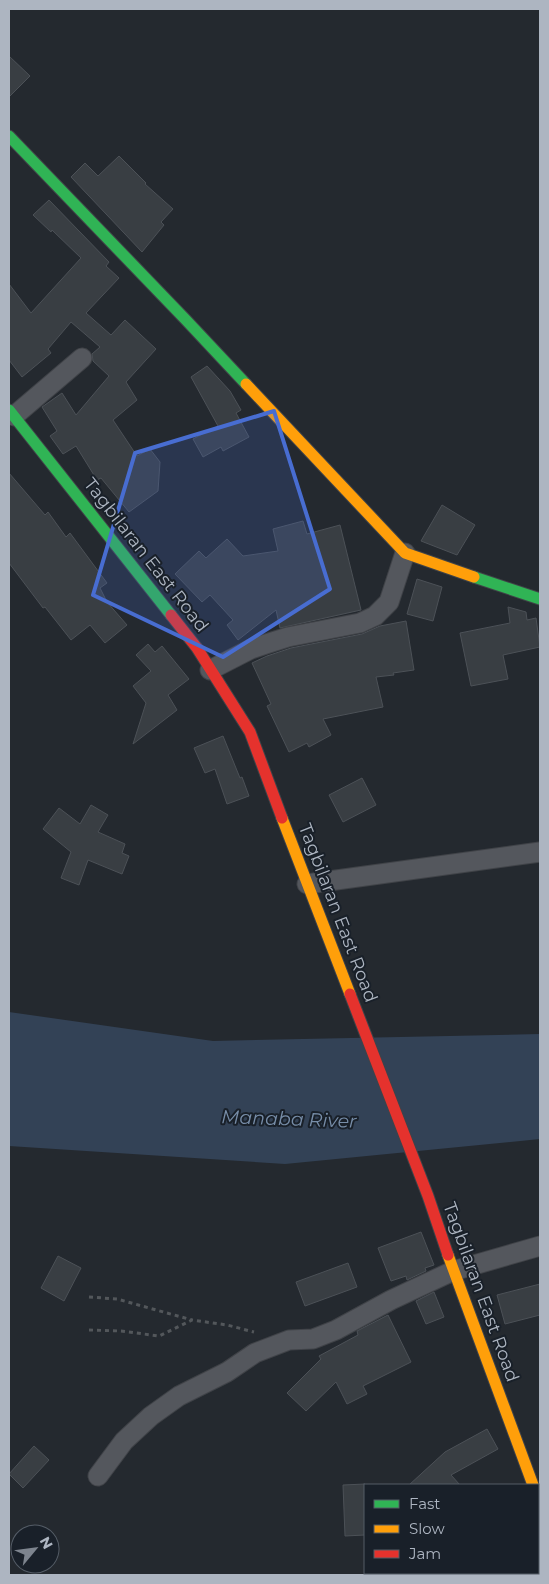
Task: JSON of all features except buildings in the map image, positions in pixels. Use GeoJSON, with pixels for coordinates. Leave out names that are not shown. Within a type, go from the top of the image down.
{"type":"FeatureCollection","features":[{"type":"Feature","properties":{"kind":"main road"},"geometry":{"type":"LineString","coordinates":[[9,136],[186,320],[405,553],[540,599]]}},
{"type":"Feature","properties":{"kind":"main road","name":"Tagbilaran East Road"},"geometry":{"type":"LineString","coordinates":[[11,413],[198,648],[250,732],[428,1196],[453,1270],[533,1484]]}},
{"type":"Feature","properties":{"kind":"street"},"geometry":{"type":"LineString","coordinates":[[11,413],[82,358]]}},
{"type":"Feature","properties":{"kind":"street"},"geometry":{"type":"LineString","coordinates":[[210,670],[251,649],[266,644],[288,637],[360,623],[375,616],[389,602],[405,553]]}},
{"type":"Feature","properties":{"kind":"street"},"geometry":{"type":"LineString","coordinates":[[310,892],[540,852]]}},
{"type":"Feature","properties":{"kind":"street"},"geometry":{"type":"LineString","coordinates":[[98,1476],[124,1441],[151,1416],[179,1396],[227,1372],[255,1353],[289,1340],[313,1339],[336,1330],[391,1300],[453,1270],[540,1246]]}},
{"type":"Feature","properties":{"kind":"path"},"geometry":{"type":"LineString","coordinates":[[89,1297],[117,1299],[192,1320],[227,1325],[289,1340]]}},
{"type":"Feature","properties":{"kind":"path"},"geometry":{"type":"LineString","coordinates":[[89,1330],[121,1331],[159,1336],[192,1320]]}},
{"type":"Feature","properties":{"kind":"highlighted area"},"geometry":{"type":"Polygon","coordinates":[[[274,411],[330,589],[223,657],[93,595],[135,453],[274,411]]]}},
{"type":"Feature","properties":{"kind":"water","name":"Manaba River"},"geometry":{"type":"Polygon","coordinates":[[[9,1012],[213,1041],[540,1034],[540,1139],[285,1164],[9,1146],[9,1012]]]}},
{"type":"Feature","properties":{"kind":"traffic: fast"},"geometry":{"type":"LineString","coordinates":[[9,136],[246,384]]}},
{"type":"Feature","properties":{"kind":"traffic: fast"},"geometry":{"type":"LineString","coordinates":[[9,410],[171,615]]}},
{"type":"Feature","properties":{"kind":"traffic: fast"},"geometry":{"type":"LineString","coordinates":[[474,577],[540,599]]}},
{"type":"Feature","properties":{"kind":"traffic: slow"},"geometry":{"type":"LineString","coordinates":[[246,384],[405,553],[474,577]]}},
{"type":"Feature","properties":{"kind":"traffic: slow"},"geometry":{"type":"LineString","coordinates":[[282,818],[350,994]]}},
{"type":"Feature","properties":{"kind":"traffic: slow"},"geometry":{"type":"LineString","coordinates":[[448,1255],[533,1484]]}},
{"type":"Feature","properties":{"kind":"traffic: jam"},"geometry":{"type":"LineString","coordinates":[[171,615],[197,648],[250,732],[282,818]]}},
{"type":"Feature","properties":{"kind":"traffic: jam"},"geometry":{"type":"LineString","coordinates":[[350,994],[428,1196],[448,1255]]}}]}
